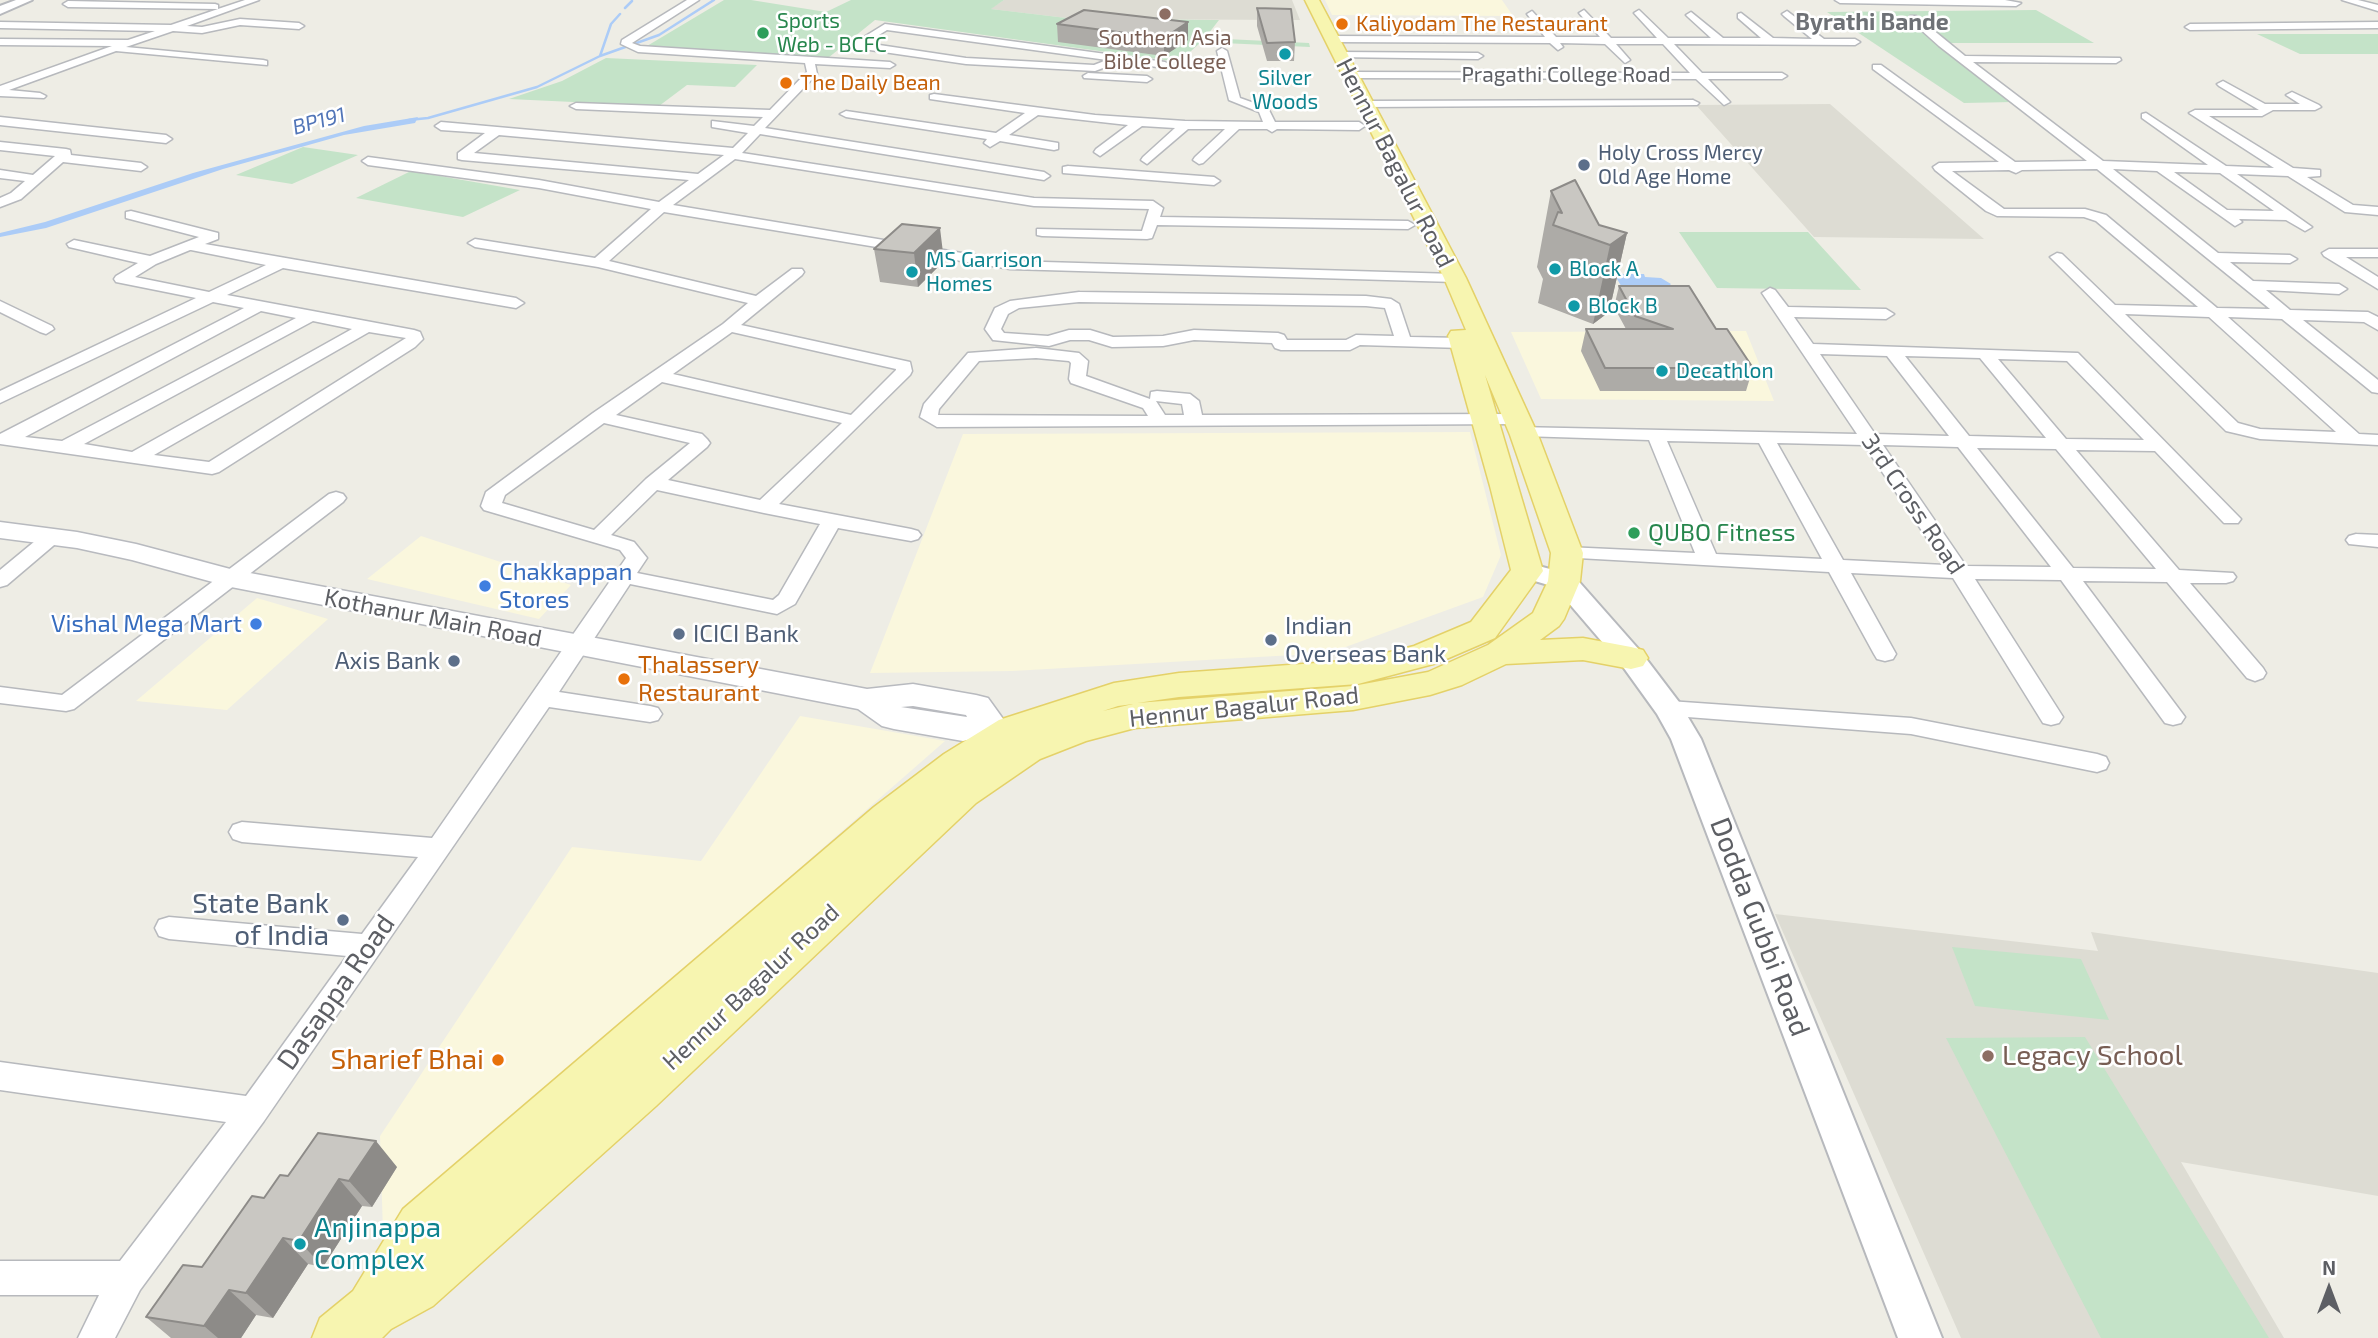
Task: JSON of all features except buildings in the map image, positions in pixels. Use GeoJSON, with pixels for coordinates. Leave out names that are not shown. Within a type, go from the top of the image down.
{"type":"FeatureCollection","features":[{"type":"Feature","properties":{"kind":"main road","name":"Hennur Bagalur Road"},"geometry":{"type":"LineString","coordinates":[[1010,734],[1076,731],[1135,716],[1353,698],[1430,683],[1450,677],[1500,653],[1548,620],[1553,568],[1519,425],[1362,116],[1329,68],[1301,0]]}},
{"type":"Feature","properties":{"kind":"main road","name":"Hennur Bagalur Road"},"geometry":{"type":"LineString","coordinates":[[1312,0],[1350,75],[1362,116],[1408,225],[1444,277],[1485,419],[1553,568]]}},
{"type":"Feature","properties":{"kind":"main road","name":"Kothanur Main Road"},"geometry":{"type":"LineString","coordinates":[[0,530],[53,536],[136,552],[231,578],[867,700],[894,718],[963,730],[1010,734]]}},
{"type":"Feature","properties":{"kind":"main road","name":"Hennur Bagalur Road"},"geometry":{"type":"LineString","coordinates":[[356,1324],[421,1227],[888,817],[957,764],[1010,734],[1114,695],[1180,685],[1358,672],[1425,655],[1483,630],[1553,568]]}},
{"type":"Feature","properties":{"kind":"main road"},"geometry":{"type":"LineString","coordinates":[[1500,653],[1583,649],[1631,658]]}},
{"type":"Feature","properties":{"kind":"street"},"geometry":{"type":"LineString","coordinates":[[0,10],[26,0]]}},
{"type":"Feature","properties":{"kind":"street"},"geometry":{"type":"LineString","coordinates":[[0,91],[254,0]]}},
{"type":"Feature","properties":{"kind":"street"},"geometry":{"type":"LineString","coordinates":[[694,0],[626,42],[629,46],[906,66]]}},
{"type":"Feature","properties":{"kind":"street"},"geometry":{"type":"LineString","coordinates":[[1840,0],[2016,3]]}},
{"type":"Feature","properties":{"kind":"street"},"geometry":{"type":"LineString","coordinates":[[2347,0],[2378,8]]}},
{"type":"Feature","properties":{"kind":"street"},"geometry":{"type":"LineString","coordinates":[[68,4],[154,2],[178,6],[234,7]]}},
{"type":"Feature","properties":{"kind":"street"},"geometry":{"type":"LineString","coordinates":[[99,26],[154,2]]}},
{"type":"Feature","properties":{"kind":"street"},"geometry":{"type":"LineString","coordinates":[[125,27],[178,6]]}},
{"type":"Feature","properties":{"kind":"street"},"geometry":{"type":"LineString","coordinates":[[1584,13],[1611,40],[1625,60]]}},
{"type":"Feature","properties":{"kind":"street"},"geometry":{"type":"LineString","coordinates":[[1639,13],[1724,102]]}},
{"type":"Feature","properties":{"kind":"street"},"geometry":{"type":"LineString","coordinates":[[1532,14],[1563,53]]}},
{"type":"Feature","properties":{"kind":"street"},"geometry":{"type":"LineString","coordinates":[[1787,14],[1821,41]]}},
{"type":"Feature","properties":{"kind":"street"},"geometry":{"type":"LineString","coordinates":[[1691,15],[1720,41]]}},
{"type":"Feature","properties":{"kind":"street"},"geometry":{"type":"LineString","coordinates":[[60,24],[79,16]]}},
{"type":"Feature","properties":{"kind":"street"},"geometry":{"type":"LineString","coordinates":[[1741,16],[1770,41]]}},
{"type":"Feature","properties":{"kind":"street"},"geometry":{"type":"LineString","coordinates":[[1913,18],[2378,388]]}},
{"type":"Feature","properties":{"kind":"street"},"geometry":{"type":"LineString","coordinates":[[0,25],[60,24],[202,30],[240,22],[299,26]]}},
{"type":"Feature","properties":{"kind":"street"},"geometry":{"type":"LineString","coordinates":[[2190,27],[2378,25]]}},
{"type":"Feature","properties":{"kind":"street"},"geometry":{"type":"LineString","coordinates":[[99,42],[141,27]]}},
{"type":"Feature","properties":{"kind":"street"},"geometry":{"type":"LineString","coordinates":[[921,61],[856,45],[877,30],[898,27],[1165,65]]}},
{"type":"Feature","properties":{"kind":"street"},"geometry":{"type":"LineString","coordinates":[[2223,34],[2378,33]]}},
{"type":"Feature","properties":{"kind":"street"},"geometry":{"type":"LineString","coordinates":[[1331,39],[1854,42]]}},
{"type":"Feature","properties":{"kind":"street"},"geometry":{"type":"LineString","coordinates":[[0,42],[129,43]]}},
{"type":"Feature","properties":{"kind":"street"},"geometry":{"type":"LineString","coordinates":[[0,56],[30,42]]}},
{"type":"Feature","properties":{"kind":"street"},"geometry":{"type":"LineString","coordinates":[[113,49],[263,63]]}},
{"type":"Feature","properties":{"kind":"street"},"geometry":{"type":"LineString","coordinates":[[829,61],[845,50],[962,65],[1147,79]]}},
{"type":"Feature","properties":{"kind":"street"},"geometry":{"type":"LineString","coordinates":[[1222,51],[1235,100],[1264,110],[1272,128]]}},
{"type":"Feature","properties":{"kind":"street"},"geometry":{"type":"LineString","coordinates":[[1339,55],[1478,56]]}},
{"type":"Feature","properties":{"kind":"street"},"geometry":{"type":"LineString","coordinates":[[962,65],[1095,68],[1115,61],[1112,58]]}},
{"type":"Feature","properties":{"kind":"street"},"geometry":{"type":"LineString","coordinates":[[598,263],[661,207],[735,153],[811,77],[813,72],[809,60]]}},
{"type":"Feature","properties":{"kind":"street"},"geometry":{"type":"LineString","coordinates":[[1685,60],[1697,61]]}},
{"type":"Feature","properties":{"kind":"street"},"geometry":{"type":"LineString","coordinates":[[1963,60],[2116,60]]}},
{"type":"Feature","properties":{"kind":"street"},"geometry":{"type":"LineString","coordinates":[[1877,67],[2029,178]]}},
{"type":"Feature","properties":{"kind":"street","name":"Pragathi College Road"},"geometry":{"type":"LineString","coordinates":[[1350,75],[1782,76]]}},
{"type":"Feature","properties":{"kind":"street"},"geometry":{"type":"LineString","coordinates":[[2223,84],[2268,110],[2262,113],[2195,112],[2350,209],[2378,211]]}},
{"type":"Feature","properties":{"kind":"street"},"geometry":{"type":"LineString","coordinates":[[0,91],[40,96]]}},
{"type":"Feature","properties":{"kind":"street"},"geometry":{"type":"LineString","coordinates":[[2263,107],[2315,107],[2292,95]]}},
{"type":"Feature","properties":{"kind":"street"},"geometry":{"type":"LineString","coordinates":[[934,97],[1139,122],[1272,128],[1362,116],[1693,103]]}},
{"type":"Feature","properties":{"kind":"street"},"geometry":{"type":"LineString","coordinates":[[576,106],[775,114]]}},
{"type":"Feature","properties":{"kind":"street"},"geometry":{"type":"LineString","coordinates":[[960,162],[1036,111]]}},
{"type":"Feature","properties":{"kind":"street"},"geometry":{"type":"LineString","coordinates":[[846,114],[1055,146]]}},
{"type":"Feature","properties":{"kind":"street"},"geometry":{"type":"LineString","coordinates":[[2146,117],[2305,227]]}},
{"type":"Feature","properties":{"kind":"street"},"geometry":{"type":"LineString","coordinates":[[0,121],[166,139]]}},
{"type":"Feature","properties":{"kind":"street"},"geometry":{"type":"LineString","coordinates":[[1100,152],[1139,122]]}},
{"type":"Feature","properties":{"kind":"street"},"geometry":{"type":"LineString","coordinates":[[716,124],[1044,176]]}},
{"type":"Feature","properties":{"kind":"street"},"geometry":{"type":"LineString","coordinates":[[1147,160],[1185,125]]}},
{"type":"Feature","properties":{"kind":"street"},"geometry":{"type":"LineString","coordinates":[[441,126],[735,153],[1034,202],[1145,204],[1156,208],[1147,235],[1042,232]]}},
{"type":"Feature","properties":{"kind":"street"},"geometry":{"type":"LineString","coordinates":[[1199,160],[1234,127]]}},
{"type":"Feature","properties":{"kind":"street"},"geometry":{"type":"LineString","coordinates":[[495,132],[462,156],[704,178]]}},
{"type":"Feature","properties":{"kind":"street"},"geometry":{"type":"LineString","coordinates":[[0,146],[66,153],[16,196],[0,203]]}},
{"type":"Feature","properties":{"kind":"street"},"geometry":{"type":"LineString","coordinates":[[61,158],[141,167]]}},
{"type":"Feature","properties":{"kind":"street"},"geometry":{"type":"LineString","coordinates":[[368,161],[539,184],[1010,265],[1444,277]]}},
{"type":"Feature","properties":{"kind":"street"},"geometry":{"type":"LineString","coordinates":[[2315,173],[2100,165],[1939,167],[1991,208],[2002,213],[2085,213],[2101,218],[2213,312],[2354,439]]}},
{"type":"Feature","properties":{"kind":"street"},"geometry":{"type":"LineString","coordinates":[[2160,167],[2230,218],[2290,216]]}},
{"type":"Feature","properties":{"kind":"street"},"geometry":{"type":"LineString","coordinates":[[1068,170],[1214,181]]}},
{"type":"Feature","properties":{"kind":"street"},"geometry":{"type":"LineString","coordinates":[[0,174],[36,178]]}},
{"type":"Feature","properties":{"kind":"street"},"geometry":{"type":"LineString","coordinates":[[1145,204],[1158,197],[1163,177]]}},
{"type":"Feature","properties":{"kind":"street"},"geometry":{"type":"LineString","coordinates":[[3,439],[212,468],[415,339],[414,335],[261,305],[209,298],[120,278],[151,261],[213,236],[131,215]]}},
{"type":"Feature","properties":{"kind":"street"},"geometry":{"type":"LineString","coordinates":[[1152,221],[1408,225]]}},
{"type":"Feature","properties":{"kind":"street"},"geometry":{"type":"LineString","coordinates":[[475,243],[598,263],[759,301]]}},
{"type":"Feature","properties":{"kind":"street"},"geometry":{"type":"LineString","coordinates":[[74,244],[151,261]]}},
{"type":"Feature","properties":{"kind":"street"},"geometry":{"type":"LineString","coordinates":[[191,246],[516,303]]}},
{"type":"Feature","properties":{"kind":"street"},"geometry":{"type":"LineString","coordinates":[[2378,253],[2329,253],[2378,284]]}},
{"type":"Feature","properties":{"kind":"street"},"geometry":{"type":"LineString","coordinates":[[2057,257],[2232,428],[2260,434],[2378,440]]}},
{"type":"Feature","properties":{"kind":"street"},"geometry":{"type":"LineString","coordinates":[[2216,257],[2290,259]]}},
{"type":"Feature","properties":{"kind":"street"},"geometry":{"type":"LineString","coordinates":[[0,398],[281,263]]}},
{"type":"Feature","properties":{"kind":"street"},"geometry":{"type":"LineString","coordinates":[[797,272],[729,327],[496,492],[491,506],[627,546],[637,558],[624,577],[777,607],[787,599],[832,521]]}},
{"type":"Feature","properties":{"kind":"street"},"geometry":{"type":"LineString","coordinates":[[2250,285],[2339,289]]}},
{"type":"Feature","properties":{"kind":"street","name":"3rd Cross Road"},"geometry":{"type":"LineString","coordinates":[[1770,293],[1960,572],[2051,717]]}},
{"type":"Feature","properties":{"kind":"street"},"geometry":{"type":"LineString","coordinates":[[1401,334],[1391,304],[1366,301],[1079,297],[1015,304],[1001,311],[993,329],[999,337],[1049,341],[1069,335],[1090,335],[1112,342],[1163,341],[1194,335],[1278,338],[1281,345],[1350,345],[1356,340],[1401,334],[1459,335]]}},
{"type":"Feature","properties":{"kind":"street"},"geometry":{"type":"LineString","coordinates":[[3,439],[261,305]]}},
{"type":"Feature","properties":{"kind":"street"},"geometry":{"type":"LineString","coordinates":[[0,306],[46,329]]}},
{"type":"Feature","properties":{"kind":"street"},"geometry":{"type":"LineString","coordinates":[[2109,309],[2368,317],[2378,325]]}},
{"type":"Feature","properties":{"kind":"street"},"geometry":{"type":"LineString","coordinates":[[1783,313],[1886,314]]}},
{"type":"Feature","properties":{"kind":"street"},"geometry":{"type":"LineString","coordinates":[[65,447],[311,316]]}},
{"type":"Feature","properties":{"kind":"street"},"geometry":{"type":"LineString","coordinates":[[135,458],[367,327]]}},
{"type":"Feature","properties":{"kind":"street"},"geometry":{"type":"LineString","coordinates":[[729,327],[904,366],[904,371],[855,421],[764,507]]}},
{"type":"Feature","properties":{"kind":"street"},"geometry":{"type":"LineString","coordinates":[[1808,349],[2072,356],[2231,519]]}},
{"type":"Feature","properties":{"kind":"street"},"geometry":{"type":"LineString","coordinates":[[1892,351],[2068,575],[2173,717]]}},
{"type":"Feature","properties":{"kind":"street"},"geometry":{"type":"LineString","coordinates":[[1160,421],[1149,404],[1077,379],[1080,361],[1073,356],[1036,353],[974,356],[930,408],[929,417],[937,422],[1194,421],[1485,419],[1519,425],[1656,435],[2158,446]]}},
{"type":"Feature","properties":{"kind":"street"},"geometry":{"type":"LineString","coordinates":[[1984,353],[2058,444],[2255,673]]}},
{"type":"Feature","properties":{"kind":"street"},"geometry":{"type":"LineString","coordinates":[[658,376],[855,421]]}},
{"type":"Feature","properties":{"kind":"street"},"geometry":{"type":"LineString","coordinates":[[1157,396],[1190,401],[1194,421]]}},
{"type":"Feature","properties":{"kind":"street"},"geometry":{"type":"LineString","coordinates":[[598,537],[653,483],[701,443],[696,438],[599,418]]}},
{"type":"Feature","properties":{"kind":"street"},"geometry":{"type":"LineString","coordinates":[[1656,435],[1709,561]]}},
{"type":"Feature","properties":{"kind":"street"},"geometry":{"type":"LineString","coordinates":[[1765,437],[1885,654]]}},
{"type":"Feature","properties":{"kind":"street"},"geometry":{"type":"LineString","coordinates":[[653,483],[911,535]]}},
{"type":"Feature","properties":{"kind":"street"},"geometry":{"type":"LineString","coordinates":[[0,695],[66,703],[337,498]]}},
{"type":"Feature","properties":{"kind":"street"},"geometry":{"type":"LineString","coordinates":[[0,581],[53,536]]}},
{"type":"Feature","properties":{"kind":"street"},"geometry":{"type":"LineString","coordinates":[[2356,540],[2378,541]]}},
{"type":"Feature","properties":{"kind":"street"},"geometry":{"type":"LineString","coordinates":[[1553,568],[1709,561],[1960,572],[2226,577]]}},
{"type":"Feature","properties":{"kind":"street","name":"Dodda Gubbi Road"},"geometry":{"type":"LineString","coordinates":[[1553,568],[1631,658],[1669,709],[1686,739],[1920,1338]]}},
{"type":"Feature","properties":{"kind":"street","name":"Dasappa Road"},"geometry":{"type":"LineString","coordinates":[[96,1338],[128,1278],[253,1111],[544,698],[624,577]]}},
{"type":"Feature","properties":{"kind":"street"},"geometry":{"type":"LineString","coordinates":[[544,698],[650,714]]}},
{"type":"Feature","properties":{"kind":"street"},"geometry":{"type":"LineString","coordinates":[[1669,709],[1911,726],[2097,763]]}},
{"type":"Feature","properties":{"kind":"street"},"geometry":{"type":"LineString","coordinates":[[242,832],[438,849]]}},
{"type":"Feature","properties":{"kind":"street"},"geometry":{"type":"LineString","coordinates":[[169,928],[367,946]]}},
{"type":"Feature","properties":{"kind":"street"},"geometry":{"type":"LineString","coordinates":[[0,1076],[253,1111]]}},
{"type":"Feature","properties":{"kind":"street"},"geometry":{"type":"LineString","coordinates":[[0,1278],[128,1278]]}},
{"type":"Feature","properties":{"kind":"shaded area","name":"Southern Asia Bible College"},"geometry":{"type":"Polygon","coordinates":[[[1004,0],[1292,0],[1300,20],[1075,19],[990,9],[1004,0]]]}},
{"type":"Feature","properties":{"kind":"shaded area"},"geometry":{"type":"Polygon","coordinates":[[[1325,0],[1502,0],[1513,16],[1332,15],[1325,0]]]}},
{"type":"Feature","properties":{"kind":"shaded area"},"geometry":{"type":"Polygon","coordinates":[[[1830,104],[1984,239],[1814,237],[1696,105],[1830,104]]]}},
{"type":"Feature","properties":{"kind":"shaded area"},"geometry":{"type":"Polygon","coordinates":[[[1746,331],[1774,401],[1541,399],[1511,332],[1746,331]]]}},
{"type":"Feature","properties":{"kind":"shaded area"},"geometry":{"type":"Polygon","coordinates":[[[1470,432],[1501,555],[1483,597],[1329,653],[1012,671],[870,673],[963,434],[1470,432]]]}},
{"type":"Feature","properties":{"kind":"shaded area"},"geometry":{"type":"Polygon","coordinates":[[[421,536],[571,585],[539,619],[367,579],[421,536]]]}},
{"type":"Feature","properties":{"kind":"shaded area"},"geometry":{"type":"Polygon","coordinates":[[[257,598],[328,619],[227,710],[136,701],[257,598]]]}},
{"type":"Feature","properties":{"kind":"shaded area"},"geometry":{"type":"Polygon","coordinates":[[[800,716],[945,741],[383,1233],[380,1136],[572,847],[701,861],[800,716]]]}},
{"type":"Feature","properties":{"kind":"shaded area","name":"Legacy School"},"geometry":{"type":"Polygon","coordinates":[[[1775,914],[2098,951],[2091,932],[2378,973],[2378,1196],[2181,1162],[2284,1338],[1961,1338],[1775,914]]]}},
{"type":"Feature","properties":{"kind":"green space"},"geometry":{"type":"Polygon","coordinates":[[[724,0],[751,0],[826,12],[851,0],[1004,0],[991,9],[1075,19],[1219,20],[1205,38],[1309,43],[1310,47],[1201,42],[1179,62],[875,20],[828,58],[647,46],[724,0]]]}},
{"type":"Feature","properties":{"kind":"green space"},"geometry":{"type":"Polygon","coordinates":[[[2036,10],[2094,43],[1937,43],[2014,102],[1964,103],[1827,12],[2036,10]]]}},
{"type":"Feature","properties":{"kind":"green space"},"geometry":{"type":"Polygon","coordinates":[[[2257,34],[2378,34],[2378,54],[2300,54],[2257,34]]]}},
{"type":"Feature","properties":{"kind":"green space"},"geometry":{"type":"Polygon","coordinates":[[[606,58],[757,65],[735,87],[687,85],[659,106],[509,99],[562,81],[606,58]]]}},
{"type":"Feature","properties":{"kind":"green space"},"geometry":{"type":"Polygon","coordinates":[[[303,147],[358,155],[292,184],[236,175],[303,147]]]}},
{"type":"Feature","properties":{"kind":"green space"},"geometry":{"type":"Polygon","coordinates":[[[411,171],[520,190],[463,217],[356,198],[411,171]]]}},
{"type":"Feature","properties":{"kind":"green space"},"geometry":{"type":"Polygon","coordinates":[[[1679,232],[1808,232],[1861,290],[1717,288],[1679,232]]]}},
{"type":"Feature","properties":{"kind":"green space"},"geometry":{"type":"Polygon","coordinates":[[[1952,947],[2081,959],[2109,1020],[1975,1006],[1952,947]]]}},
{"type":"Feature","properties":{"kind":"green space"},"geometry":{"type":"Polygon","coordinates":[[[2085,1037],[2269,1338],[2101,1338],[1946,1038],[2085,1037]]]}},
{"type":"Feature","properties":{"kind":"water"},"geometry":{"type":"Polygon","coordinates":[[[418,117],[415,123],[344,135],[223,169],[46,228],[0,237],[0,233],[45,222],[193,173],[364,126],[418,117]]]}},
{"type":"Feature","properties":{"kind":"water"},"geometry":{"type":"Polygon","coordinates":[[[1614,274],[1644,274],[1645,277],[1661,278],[1671,284],[1668,287],[1623,289],[1614,274]]]}},
{"type":"Feature","properties":{"kind":"waterway"},"geometry":{"type":"LineString","coordinates":[[600,56],[659,35],[714,0]]}},
{"type":"Feature","properties":{"kind":"waterway"},"geometry":{"type":"LineString","coordinates":[[625,8],[632,1]]}},
{"type":"Feature","properties":{"kind":"waterway","name":"BP191"},"geometry":{"type":"LineString","coordinates":[[600,56],[611,24],[620,14]]}},
{"type":"Feature","properties":{"kind":"waterway","name":"BP191"},"geometry":{"type":"LineString","coordinates":[[409,120],[428,118],[537,87],[600,56]]}},
{"type":"Feature","properties":{"kind":"place","name":"Southern Asia Bible College"},"geometry":{"type":"Point","coordinates":[1165,14]}},
{"type":"Feature","properties":{"kind":"place","name":"Kaliyodam The Restaurant"},"geometry":{"type":"Point","coordinates":[1342,24]}},
{"type":"Feature","properties":{"kind":"place","name":"Sports Web - BCFC"},"geometry":{"type":"Point","coordinates":[763,33]}},
{"type":"Feature","properties":{"kind":"place","name":"Silver Woods"},"geometry":{"type":"Point","coordinates":[1285,54]}},
{"type":"Feature","properties":{"kind":"place","name":"The Daily Bean"},"geometry":{"type":"Point","coordinates":[786,83]}},
{"type":"Feature","properties":{"kind":"place","name":"Holy Cross Mercy Old Age Home"},"geometry":{"type":"Point","coordinates":[1584,165]}},
{"type":"Feature","properties":{"kind":"place","name":"Block A"},"geometry":{"type":"Point","coordinates":[1555,269]}},
{"type":"Feature","properties":{"kind":"place","name":"MS Garrison Homes"},"geometry":{"type":"Point","coordinates":[912,272]}},
{"type":"Feature","properties":{"kind":"place","name":"Block B"},"geometry":{"type":"Point","coordinates":[1574,306]}},
{"type":"Feature","properties":{"kind":"place","name":"Decathlon"},"geometry":{"type":"Point","coordinates":[1662,371]}},
{"type":"Feature","properties":{"kind":"place","name":"QUBO Fitness"},"geometry":{"type":"Point","coordinates":[1634,533]}},
{"type":"Feature","properties":{"kind":"place","name":"Chakkappan Stores"},"geometry":{"type":"Point","coordinates":[485,586]}},
{"type":"Feature","properties":{"kind":"place","name":"Vishal Mega Mart"},"geometry":{"type":"Point","coordinates":[256,624]}},
{"type":"Feature","properties":{"kind":"place","name":"ICICI Bank"},"geometry":{"type":"Point","coordinates":[679,634]}},
{"type":"Feature","properties":{"kind":"place","name":"Indian Overseas Bank"},"geometry":{"type":"Point","coordinates":[1271,640]}},
{"type":"Feature","properties":{"kind":"place","name":"Axis Bank"},"geometry":{"type":"Point","coordinates":[454,661]}},
{"type":"Feature","properties":{"kind":"place","name":"Thalassery Restaurant"},"geometry":{"type":"Point","coordinates":[624,679]}},
{"type":"Feature","properties":{"kind":"place","name":"State Bank of India"},"geometry":{"type":"Point","coordinates":[343,920]}},
{"type":"Feature","properties":{"kind":"place","name":"Legacy School"},"geometry":{"type":"Point","coordinates":[1988,1056]}},
{"type":"Feature","properties":{"kind":"place","name":"Sharief Bhai"},"geometry":{"type":"Point","coordinates":[498,1060]}},
{"type":"Feature","properties":{"kind":"place","name":"Anjinappa Complex"},"geometry":{"type":"Point","coordinates":[300,1244]}},
{"type":"Feature","properties":{"kind":"district","name":"Byrathi Bande"},"geometry":{"type":"Point","coordinates":[1872,22]}}]}
